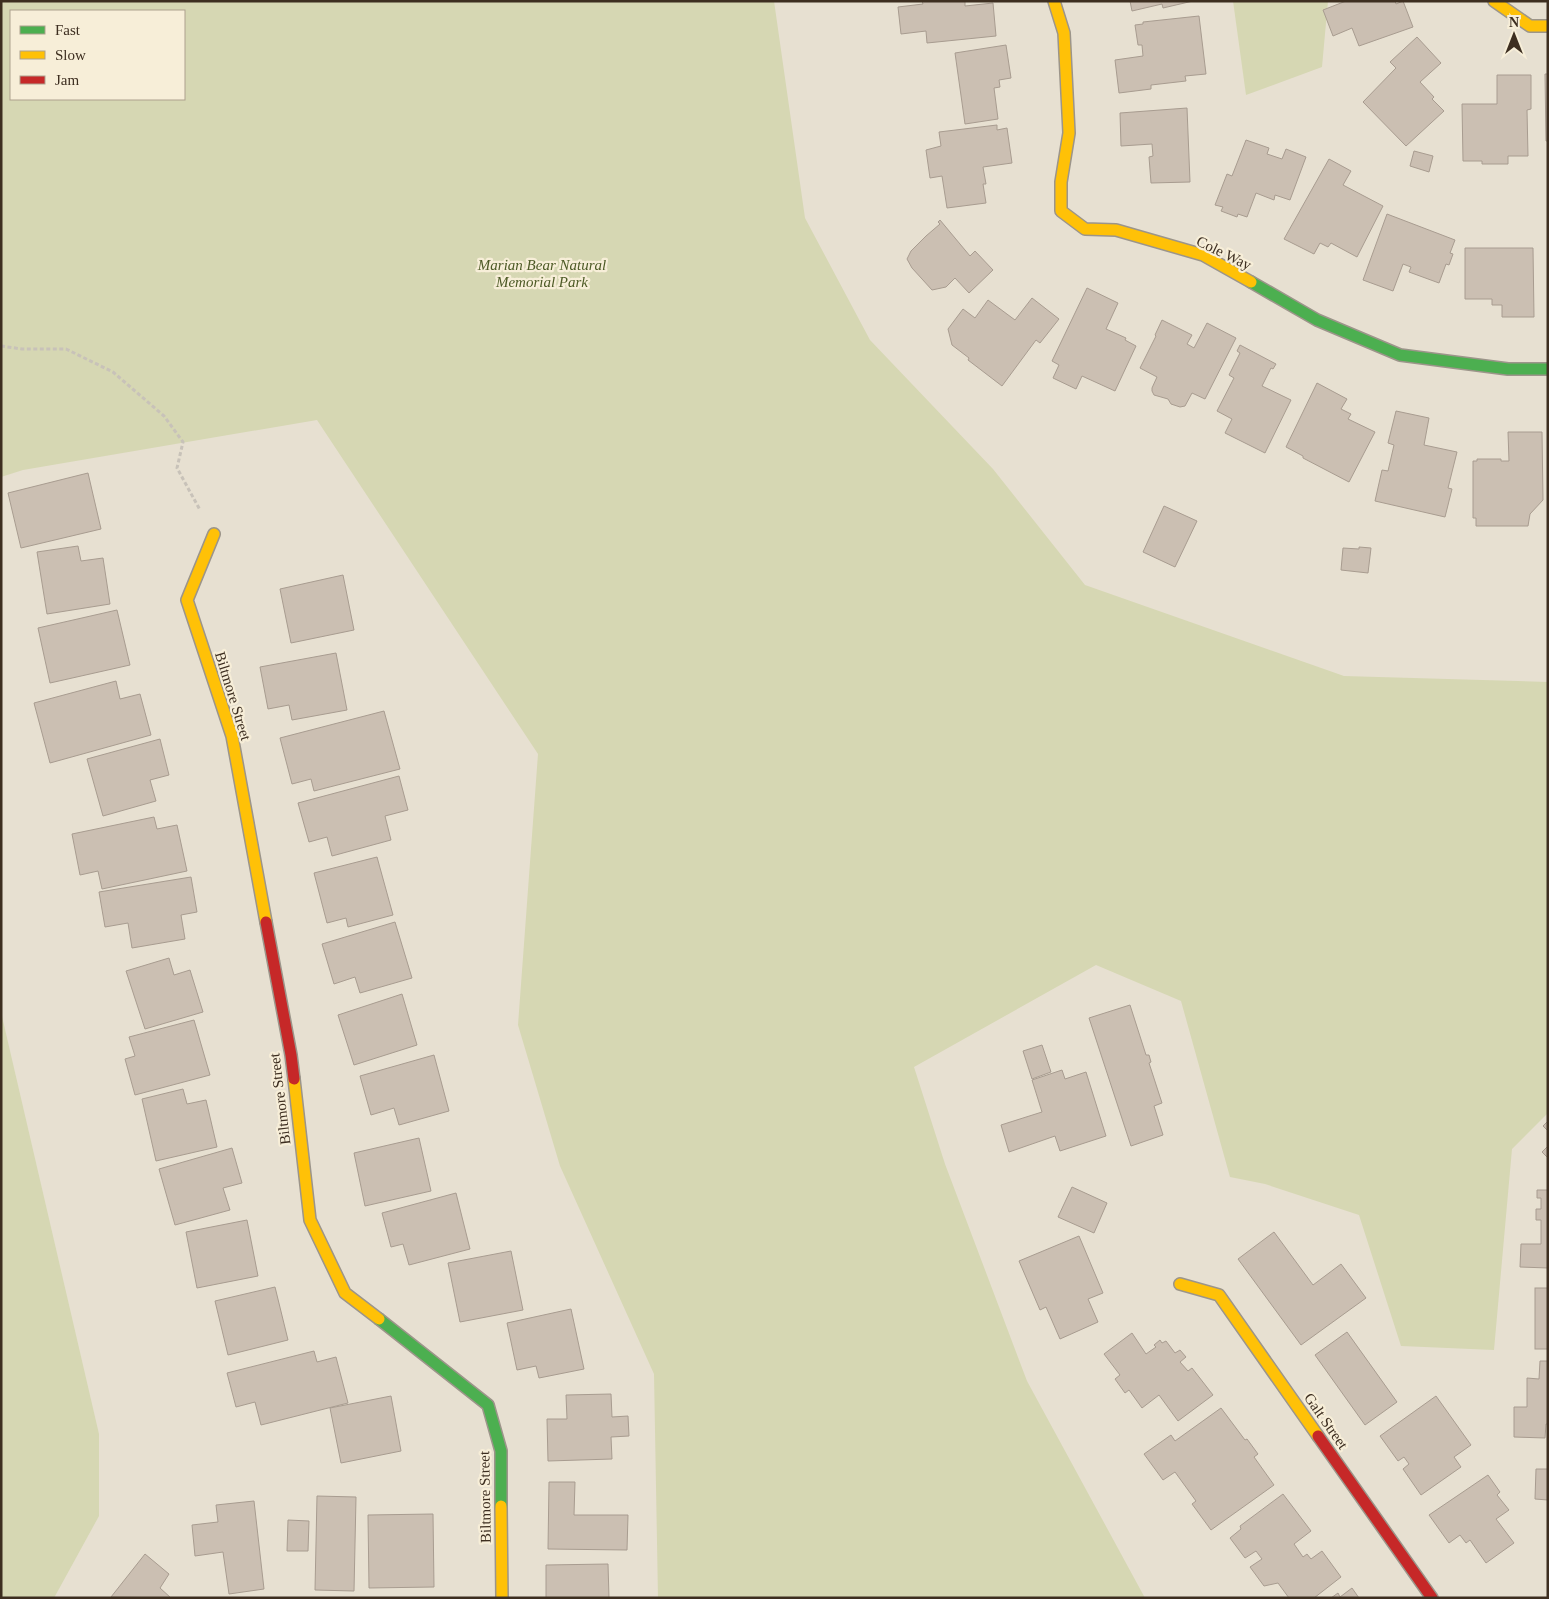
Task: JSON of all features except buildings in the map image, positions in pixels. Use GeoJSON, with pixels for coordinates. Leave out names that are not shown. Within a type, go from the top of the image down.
{"type":"FeatureCollection","features":[{"type":"Feature","properties":{"kind":"street","name":"Cole Way"},"geometry":{"type":"LineString","coordinates":[[1054,1],[1064,32],[1069,133],[1060,182],[1061,211],[1085,229],[1116,230],[1203,255],[1317,320],[1400,356],[1508,369],[1548,369]]}},
{"type":"Feature","properties":{"kind":"street"},"geometry":{"type":"LineString","coordinates":[[1494,1],[1530,26],[1548,26]]}},
{"type":"Feature","properties":{"kind":"street","name":"Biltmore Street"},"geometry":{"type":"LineString","coordinates":[[214,534],[187,600],[232,736],[291,1055],[310,1220],[346,1293],[488,1404],[501,1451],[502,1598]]}},
{"type":"Feature","properties":{"kind":"street","name":"Galt Street"},"geometry":{"type":"LineString","coordinates":[[1180,1284],[1219,1295],[1432,1598]]}},
{"type":"Feature","properties":{"kind":"path"},"geometry":{"type":"LineString","coordinates":[[1,346],[22,349],[66,349],[113,372],[164,416],[183,442],[177,468],[214,534]]}},
{"type":"Feature","properties":{"kind":"green space","name":"Marian Bear Natural Memorial Park"},"geometry":{"type":"Polygon","coordinates":[[[1,1],[774,1],[805,218],[870,340],[993,469],[1085,585],[1344,676],[1548,682],[1548,1113],[1512,1149],[1494,1350],[1401,1346],[1359,1215],[1265,1184],[1230,1177],[1181,1001],[1096,965],[914,1067],[945,1164],[1027,1381],[1145,1598],[658,1598],[654,1374],[560,1166],[518,1025],[538,754],[317,420],[23,470],[1,477],[1,1]]]}},
{"type":"Feature","properties":{"kind":"green space"},"geometry":{"type":"Polygon","coordinates":[[[1233,1],[1328,1],[1322,67],[1246,95],[1233,1]]]}},
{"type":"Feature","properties":{"kind":"green space"},"geometry":{"type":"Polygon","coordinates":[[[1,1012],[99,1434],[99,1516],[54,1598],[1,1598],[1,1012]]]}},
{"type":"Feature","properties":{"kind":"traffic: fast"},"geometry":{"type":"LineString","coordinates":[[1251,282],[1317,320],[1400,355],[1508,369],[1548,369]]}},
{"type":"Feature","properties":{"kind":"traffic: fast"},"geometry":{"type":"LineString","coordinates":[[379,1319],[488,1405],[501,1451],[501,1506]]}},
{"type":"Feature","properties":{"kind":"traffic: slow"},"geometry":{"type":"LineString","coordinates":[[1054,1],[1064,33],[1069,133],[1061,182],[1061,211],[1085,229],[1116,230],[1203,255],[1251,282]]}},
{"type":"Feature","properties":{"kind":"traffic: slow"},"geometry":{"type":"LineString","coordinates":[[1494,1],[1530,26],[1548,26]]}},
{"type":"Feature","properties":{"kind":"traffic: slow"},"geometry":{"type":"LineString","coordinates":[[214,534],[187,600],[232,736],[266,922]]}},
{"type":"Feature","properties":{"kind":"traffic: slow"},"geometry":{"type":"LineString","coordinates":[[294,1079],[310,1220],[345,1293],[379,1319]]}},
{"type":"Feature","properties":{"kind":"traffic: slow"},"geometry":{"type":"LineString","coordinates":[[1180,1284],[1219,1295],[1318,1436]]}},
{"type":"Feature","properties":{"kind":"traffic: slow"},"geometry":{"type":"LineString","coordinates":[[501,1506],[502,1598]]}},
{"type":"Feature","properties":{"kind":"traffic: jam"},"geometry":{"type":"LineString","coordinates":[[266,922],[294,1079]]}},
{"type":"Feature","properties":{"kind":"traffic: jam"},"geometry":{"type":"LineString","coordinates":[[1318,1436],[1432,1598]]}}]}
